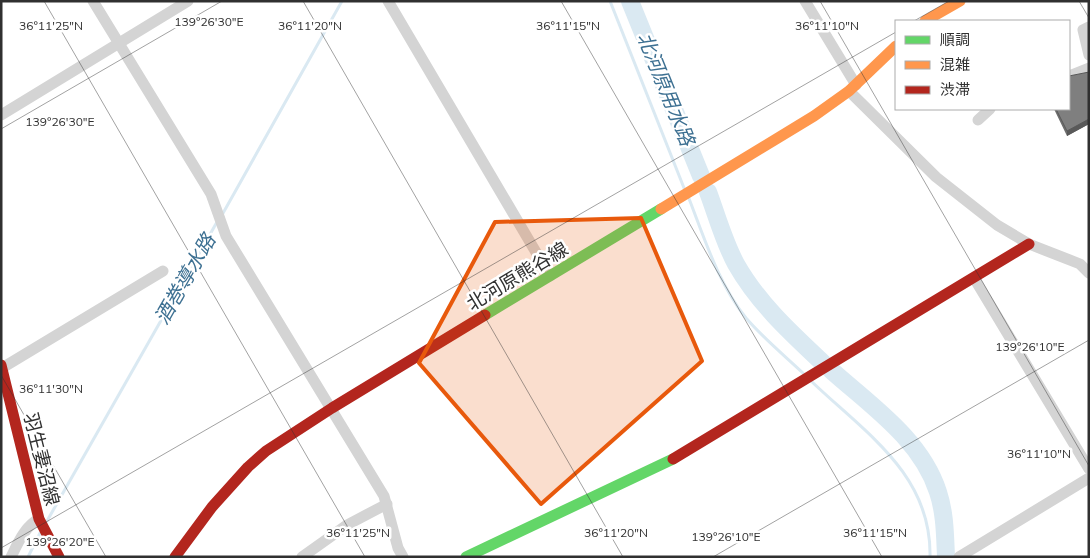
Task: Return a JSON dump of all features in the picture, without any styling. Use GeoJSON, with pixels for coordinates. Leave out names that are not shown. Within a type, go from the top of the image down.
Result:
{"type":"FeatureCollection","features":[{"type":"Feature","properties":{"kind":"main road"},"geometry":{"type":"LineString","coordinates":[[927,20],[960,1]]}},
{"type":"Feature","properties":{"kind":"main road","name":"北河原熊谷線"},"geometry":{"type":"LineString","coordinates":[[175,557],[212,506],[248,467],[266,451],[332,408],[814,116],[853,88],[895,47]]}},
{"type":"Feature","properties":{"kind":"main road"},"geometry":{"type":"LineString","coordinates":[[466,557],[666,463],[1028,244]]}},
{"type":"Feature","properties":{"kind":"main road","name":"羽生妻沼線"},"geometry":{"type":"LineString","coordinates":[[2,367],[42,525],[59,557]]}},
{"type":"Feature","properties":{"kind":"street"},"geometry":{"type":"LineString","coordinates":[[93,1],[210,194],[226,236],[332,408],[387,504],[398,548],[403,557]]}},
{"type":"Feature","properties":{"kind":"street"},"geometry":{"type":"LineString","coordinates":[[1,115],[188,1]]}},
{"type":"Feature","properties":{"kind":"street"},"geometry":{"type":"LineString","coordinates":[[388,1],[550,276]]}},
{"type":"Feature","properties":{"kind":"street"},"geometry":{"type":"LineString","coordinates":[[805,1],[853,88],[936,178],[997,225],[1028,244],[1084,261],[1089,273]]}},
{"type":"Feature","properties":{"kind":"street"},"geometry":{"type":"LineString","coordinates":[[1089,27],[1084,30],[1089,55]]}},
{"type":"Feature","properties":{"kind":"street"},"geometry":{"type":"LineString","coordinates":[[1070,76],[1089,68]]}},
{"type":"Feature","properties":{"kind":"street"},"geometry":{"type":"LineString","coordinates":[[978,120],[989,110]]}},
{"type":"Feature","properties":{"kind":"street"},"geometry":{"type":"LineString","coordinates":[[2,367],[163,271]]}},
{"type":"Feature","properties":{"kind":"street"},"geometry":{"type":"LineString","coordinates":[[974,278],[1089,470]]}},
{"type":"Feature","properties":{"kind":"street"},"geometry":{"type":"LineString","coordinates":[[959,557],[1089,478]]}},
{"type":"Feature","properties":{"kind":"street"},"geometry":{"type":"LineString","coordinates":[[302,557],[347,525],[387,504]]}},
{"type":"Feature","properties":{"kind":"street"},"geometry":{"type":"LineString","coordinates":[[10,557],[24,532],[33,522],[42,525]]}},
{"type":"Feature","properties":{"kind":"highlighted area"},"geometry":{"type":"Polygon","coordinates":[[[641,218],[702,361],[541,504],[419,363],[495,222],[641,218]]]}},
{"type":"Feature","properties":{"kind":"building"},"geometry":{"type":"Polygon","coordinates":[[[1089,72],[1089,119],[1067,131],[1056,110],[1070,110],[1070,76],[1089,72]]]}},
{"type":"Feature","properties":{"kind":"waterway","name":"酒巻導水路"},"geometry":{"type":"LineString","coordinates":[[222,215],[342,1]]}},
{"type":"Feature","properties":{"kind":"waterway"},"geometry":{"type":"LineString","coordinates":[[610,1],[684,188]]}},
{"type":"Feature","properties":{"kind":"waterway","name":"北河原用水路"},"geometry":{"type":"LineString","coordinates":[[630,1],[701,176]]}},
{"type":"Feature","properties":{"kind":"waterway","name":"北河原用水路"},"geometry":{"type":"LineString","coordinates":[[708,192],[728,247],[736,264],[754,292],[776,317],[823,363]]}},
{"type":"Feature","properties":{"kind":"waterway"},"geometry":{"type":"LineString","coordinates":[[688,196],[712,259],[736,304],[760,333],[804,374]]}},
{"type":"Feature","properties":{"kind":"waterway","name":"酒巻導水路"},"geometry":{"type":"LineString","coordinates":[[47,521],[217,222]]}},
{"type":"Feature","properties":{"kind":"waterway","name":"北河原用水路"},"geometry":{"type":"LineString","coordinates":[[831,370],[893,424],[920,456],[938,492],[944,524],[946,557]]}},
{"type":"Feature","properties":{"kind":"waterway"},"geometry":{"type":"LineString","coordinates":[[810,380],[872,437],[907,478],[920,502],[928,528],[930,557]]}},
{"type":"Feature","properties":{"kind":"waterway","name":"酒巻導水路"},"geometry":{"type":"LineString","coordinates":[[28,557],[40,533]]}},
{"type":"Feature","properties":{"kind":"traffic: fast"},"geometry":{"type":"LineString","coordinates":[[485,315],[661,209]]}},
{"type":"Feature","properties":{"kind":"traffic: fast"},"geometry":{"type":"LineString","coordinates":[[466,557],[673,459]]}},
{"type":"Feature","properties":{"kind":"traffic: slow"},"geometry":{"type":"LineString","coordinates":[[927,20],[960,1]]}},
{"type":"Feature","properties":{"kind":"traffic: slow"},"geometry":{"type":"LineString","coordinates":[[661,209],[814,116],[849,91],[895,47]]}},
{"type":"Feature","properties":{"kind":"traffic: jam"},"geometry":{"type":"LineString","coordinates":[[673,459],[1029,244]]}},
{"type":"Feature","properties":{"kind":"traffic: jam"},"geometry":{"type":"LineString","coordinates":[[175,557],[212,507],[248,467],[266,451],[332,408],[485,315]]}},
{"type":"Feature","properties":{"kind":"traffic: jam"},"geometry":{"type":"LineString","coordinates":[[1,365],[39,519],[59,557]]}}]}
